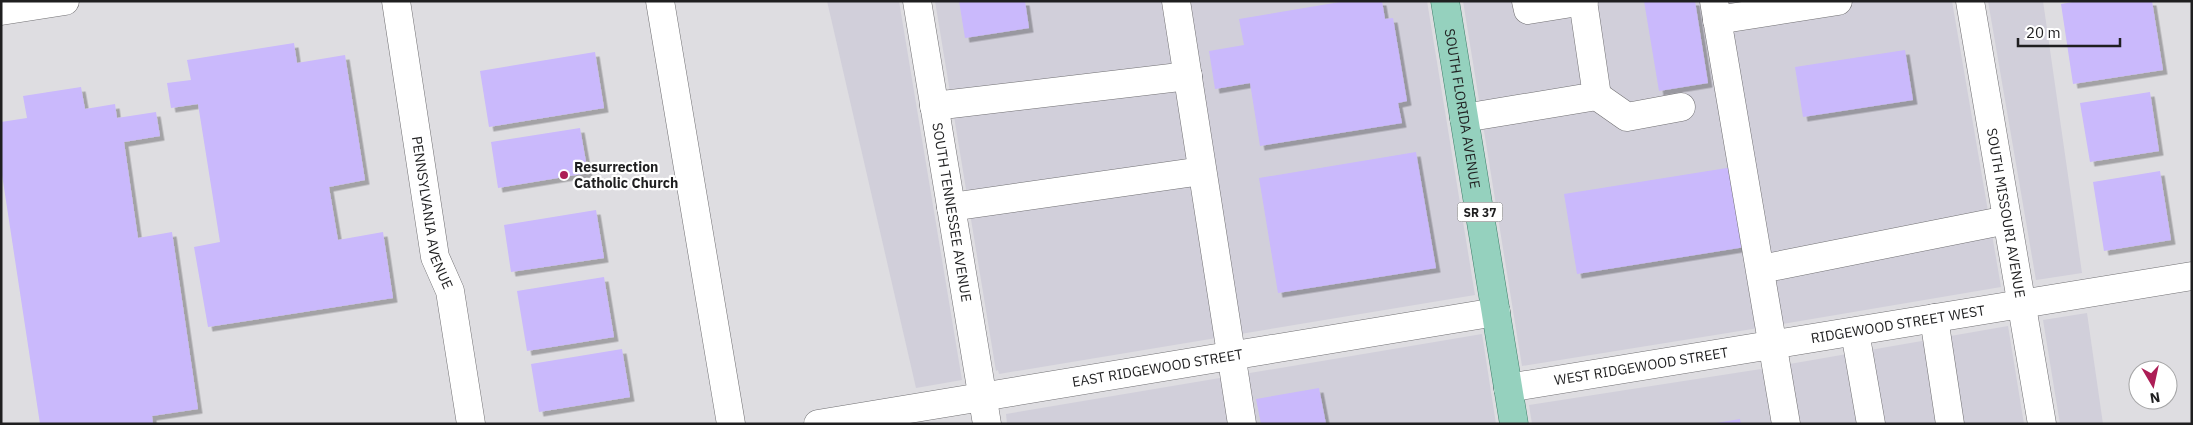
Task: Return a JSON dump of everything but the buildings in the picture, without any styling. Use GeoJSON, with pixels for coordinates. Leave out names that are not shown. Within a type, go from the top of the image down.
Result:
{"type":"FeatureCollection","features":[{"type":"Feature","properties":{"kind":"main road","name":"SOUTH FLORIDA AVENUE"},"geometry":{"type":"LineString","coordinates":[[1445,1],[1514,424]]}},
{"type":"Feature","properties":{"kind":"street"},"geometry":{"type":"LineString","coordinates":[[1,12],[65,1]]}},
{"type":"Feature","properties":{"kind":"street","name":"PENNSYLVANIA AVENUE"},"geometry":{"type":"LineString","coordinates":[[396,1],[435,257],[450,291],[470,424]]}},
{"type":"Feature","properties":{"kind":"street"},"geometry":{"type":"LineString","coordinates":[[660,1],[731,424]]}},
{"type":"Feature","properties":{"kind":"street","name":"SOUTH TENNESSEE AVENUE"},"geometry":{"type":"LineString","coordinates":[[917,1],[987,424]]}},
{"type":"Feature","properties":{"kind":"street"},"geometry":{"type":"LineString","coordinates":[[1176,1],[1242,424]]}},
{"type":"Feature","properties":{"kind":"street"},"geometry":{"type":"LineString","coordinates":[[1526,1],[1528,10],[1583,1],[1597,96]]}},
{"type":"Feature","properties":{"kind":"street"},"geometry":{"type":"LineString","coordinates":[[1786,424],[1716,11],[1838,1]]}},
{"type":"Feature","properties":{"kind":"street","name":"SOUTH MISSOURI AVENUE"},"geometry":{"type":"LineString","coordinates":[[1970,1],[2042,424]]}},
{"type":"Feature","properties":{"kind":"street"},"geometry":{"type":"LineString","coordinates":[[934,106],[1188,76]]}},
{"type":"Feature","properties":{"kind":"street"},"geometry":{"type":"LineString","coordinates":[[1464,118],[1597,96],[1627,116],[1681,107]]}},
{"type":"Feature","properties":{"kind":"street"},"geometry":{"type":"LineString","coordinates":[[951,207],[1202,171]]}},
{"type":"Feature","properties":{"kind":"street"},"geometry":{"type":"LineString","coordinates":[[1761,269],[2007,220]]}},
{"type":"Feature","properties":{"kind":"street"},"geometry":{"type":"LineString","coordinates":[[2022,304],[2192,276]]}},
{"type":"Feature","properties":{"kind":"street","name":"RIDGEWOOD STREET WEST"},"geometry":{"type":"LineString","coordinates":[[1774,346],[2022,304]]}},
{"type":"Feature","properties":{"kind":"street","name":"EAST RIDGEWOOD STREET"},"geometry":{"type":"LineString","coordinates":[[818,424],[1496,312]]}},
{"type":"Feature","properties":{"kind":"street"},"geometry":{"type":"LineString","coordinates":[[1934,318],[1950,424]]}},
{"type":"Feature","properties":{"kind":"street"},"geometry":{"type":"LineString","coordinates":[[1855,332],[1871,424]]}},
{"type":"Feature","properties":{"kind":"street","name":"WEST RIDGEWOOD STREET"},"geometry":{"type":"LineString","coordinates":[[1508,388],[1774,346]]}},
{"type":"Feature","properties":{"kind":"shaded area"},"geometry":{"type":"Polygon","coordinates":[[[827,1],[899,1],[962,380],[916,388],[827,1]]]}},
{"type":"Feature","properties":{"kind":"shaded area"},"geometry":{"type":"Polygon","coordinates":[[[935,1],[1427,1],[1475,295],[999,374],[998,370],[996,371],[935,1]]]}},
{"type":"Feature","properties":{"kind":"shaded area"},"geometry":{"type":"Polygon","coordinates":[[[1463,1],[1952,1],[2001,287],[1522,366],[1463,1]]]}},
{"type":"Feature","properties":{"kind":"shaded area"},"geometry":{"type":"Polygon","coordinates":[[[1988,1],[2043,1],[2082,273],[2036,280],[1988,1]]]}},
{"type":"Feature","properties":{"kind":"shaded area"},"geometry":{"type":"Polygon","coordinates":[[[2087,313],[2103,424],[2060,424],[2043,320],[2087,313]]]}},
{"type":"Feature","properties":{"kind":"shaded area"},"geometry":{"type":"Polygon","coordinates":[[[2008,326],[2024,424],[1532,424],[1529,405],[1761,369],[2008,326]]]}},
{"type":"Feature","properties":{"kind":"shaded area"},"geometry":{"type":"Polygon","coordinates":[[[1482,334],[1496,424],[1007,424],[1006,414],[1482,334]]]}},
{"type":"Feature","properties":{"kind":"place","name":"Resurrection Catholic Church"},"geometry":{"type":"Point","coordinates":[564,175]}}]}
